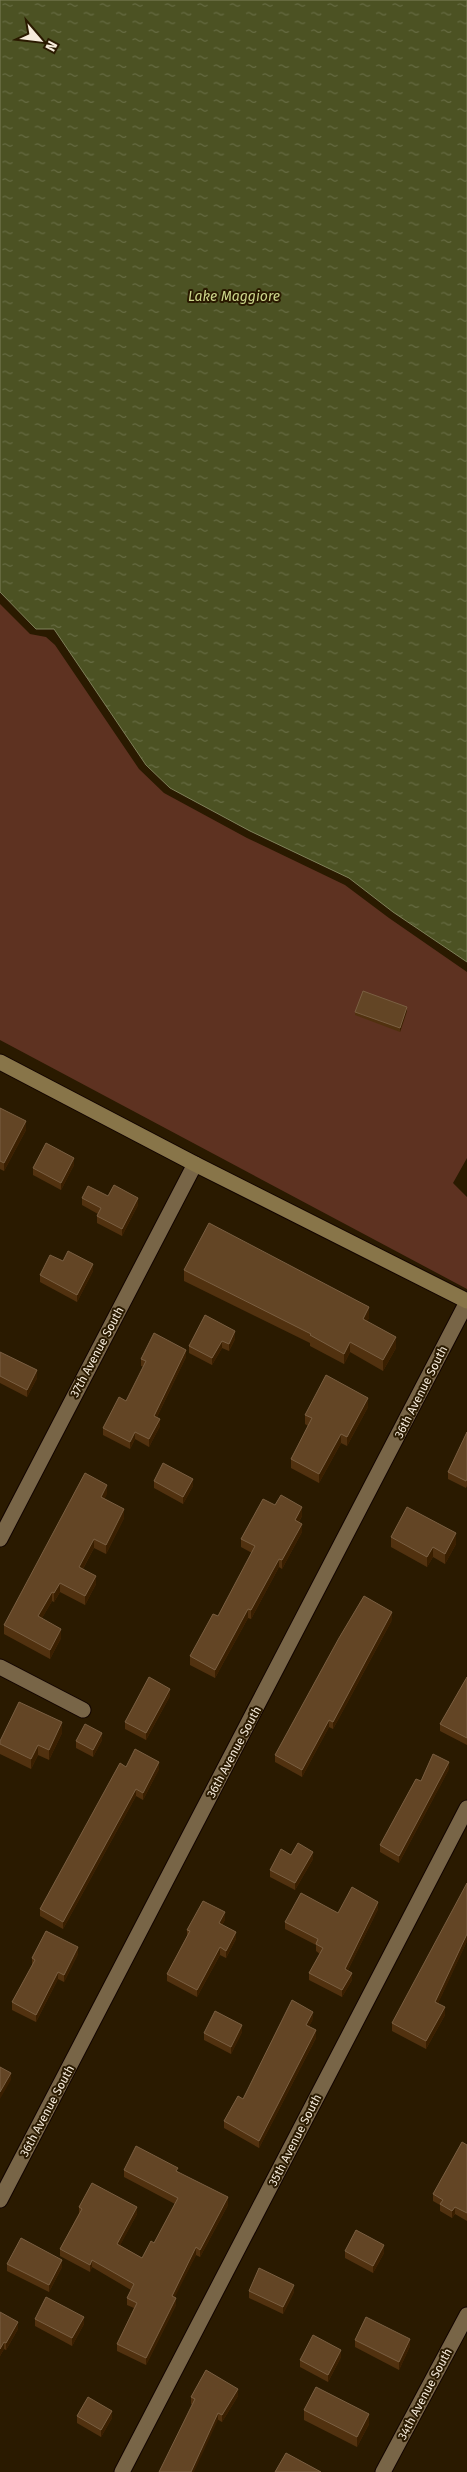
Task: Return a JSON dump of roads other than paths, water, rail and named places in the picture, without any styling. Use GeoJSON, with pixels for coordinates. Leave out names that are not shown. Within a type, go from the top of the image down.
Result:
{"type":"FeatureCollection","features":[{"type":"Feature","properties":{"kind":"main road"},"geometry":{"type":"LineString","coordinates":[[0,1062],[195,1164],[467,1302]]}},
{"type":"Feature","properties":{"kind":"street","name":"37th Avenue South"},"geometry":{"type":"LineString","coordinates":[[0,1539],[195,1164]]}},
{"type":"Feature","properties":{"kind":"street","name":"36th Avenue South"},"geometry":{"type":"LineString","coordinates":[[0,2200],[467,1302]]}},
{"type":"Feature","properties":{"kind":"street"},"geometry":{"type":"LineString","coordinates":[[0,1667],[83,1710]]}},
{"type":"Feature","properties":{"kind":"street","name":"35th Avenue South"},"geometry":{"type":"LineString","coordinates":[[122,2472],[467,1808]]}},
{"type":"Feature","properties":{"kind":"street","name":"34th Avenue South"},"geometry":{"type":"LineString","coordinates":[[383,2472],[467,2315]]}},
{"type":"Feature","properties":{"kind":"water","name":"Lake Maggiore"},"geometry":{"type":"Polygon","coordinates":[[[0,0],[467,0],[467,962],[393,912],[349,878],[250,831],[170,788],[146,765],[54,629],[36,629],[0,592],[0,0]]]}}]}
